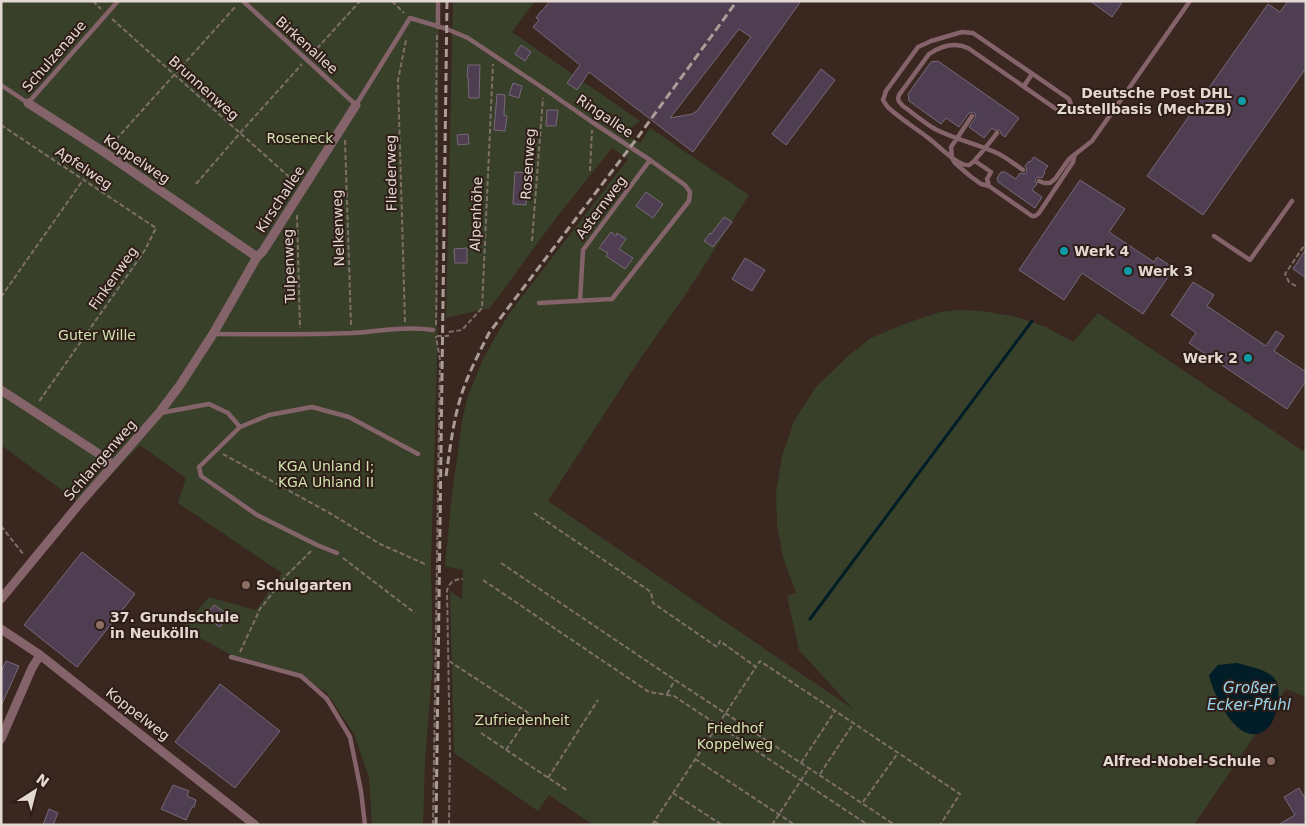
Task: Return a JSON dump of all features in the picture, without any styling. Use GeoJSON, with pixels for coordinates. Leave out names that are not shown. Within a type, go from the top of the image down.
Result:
{"type":"FeatureCollection","features":[{"type":"Feature","properties":{"kind":"street","name":"Koppelweg"},"geometry":{"type":"LineString","coordinates":[[28,103],[104,152],[257,257]]}},
{"type":"Feature","properties":{"kind":"street","name":"Kirschallee"},"geometry":{"type":"LineString","coordinates":[[257,257],[263,251],[356,105]]}},
{"type":"Feature","properties":{"kind":"street","name":"Schlangenweg"},"geometry":{"type":"LineString","coordinates":[[1,599],[180,385],[213,334],[257,257]]}},
{"type":"Feature","properties":{"kind":"street"},"geometry":{"type":"LineString","coordinates":[[1,390],[113,465]]}},
{"type":"Feature","properties":{"kind":"street","name":"Koppelweg"},"geometry":{"type":"LineString","coordinates":[[1,629],[40,655],[255,825]]}},
{"type":"Feature","properties":{"kind":"street"},"geometry":{"type":"LineString","coordinates":[[1,739],[32,668],[40,655]]}},
{"type":"Feature","properties":{"kind":"lane","name":"Schulzenaue"},"geometry":{"type":"LineString","coordinates":[[28,103],[118,1]]}},
{"type":"Feature","properties":{"kind":"lane","name":"Birkenallee"},"geometry":{"type":"LineString","coordinates":[[242,1],[356,105]]}},
{"type":"Feature","properties":{"kind":"lane"},"geometry":{"type":"LineString","coordinates":[[438,1],[438,27]]}},
{"type":"Feature","properties":{"kind":"lane"},"geometry":{"type":"LineString","coordinates":[[1039,181],[1050,183],[1069,159],[1092,141],[1190,1]]}},
{"type":"Feature","properties":{"kind":"lane","name":"Ringallee"},"geometry":{"type":"LineString","coordinates":[[410,18],[447,29],[468,38],[650,160],[685,185],[690,192],[689,201],[612,299],[539,304]]}},
{"type":"Feature","properties":{"kind":"lane"},"geometry":{"type":"LineString","coordinates":[[356,105],[410,18]]}},
{"type":"Feature","properties":{"kind":"lane"},"geometry":{"type":"LineString","coordinates":[[997,133],[985,148],[974,161],[969,165],[965,165],[952,158],[888,108],[883,100],[886,92],[918,47],[954,34],[969,32],[1069,99],[1070,109],[1067,112],[1059,111],[962,45],[956,44],[935,50],[930,54],[899,95],[899,102],[935,129],[985,148],[998,154],[1023,170]]}},
{"type":"Feature","properties":{"kind":"lane"},"geometry":{"type":"LineString","coordinates":[[1024,86],[1032,74]]}},
{"type":"Feature","properties":{"kind":"lane","name":"Koppelweg"},"geometry":{"type":"LineString","coordinates":[[1,85],[28,103]]}},
{"type":"Feature","properties":{"kind":"lane"},"geometry":{"type":"LineString","coordinates":[[972,116],[951,148],[952,158],[955,163],[981,184],[989,186],[1032,216],[1038,213],[1073,162],[1075,154]]}},
{"type":"Feature","properties":{"kind":"lane","name":"Asternweg"},"geometry":{"type":"LineString","coordinates":[[580,301],[583,250],[650,160]]}},
{"type":"Feature","properties":{"kind":"lane"},"geometry":{"type":"LineString","coordinates":[[974,161],[991,172],[987,180],[989,186]]}},
{"type":"Feature","properties":{"kind":"lane"},"geometry":{"type":"LineString","coordinates":[[1214,236],[1250,260],[1292,201]]}},
{"type":"Feature","properties":{"kind":"lane"},"geometry":{"type":"LineString","coordinates":[[213,334],[301,335],[420,328],[435,333]]}},
{"type":"Feature","properties":{"kind":"lane"},"geometry":{"type":"LineString","coordinates":[[158,413],[209,404],[228,413],[240,427]]}},
{"type":"Feature","properties":{"kind":"lane"},"geometry":{"type":"LineString","coordinates":[[337,553],[257,515],[201,476],[199,466],[240,427],[269,415],[312,407],[349,417],[418,454]]}},
{"type":"Feature","properties":{"kind":"lane"},"geometry":{"type":"LineString","coordinates":[[230,657],[300,676],[328,699],[350,736],[361,791],[365,825]]}},
{"type":"Feature","properties":{"kind":"path","name":"Brunnenweg"},"geometry":{"type":"LineString","coordinates":[[93,1],[302,189]]}},
{"type":"Feature","properties":{"kind":"path"},"geometry":{"type":"LineString","coordinates":[[104,152],[242,1]]}},
{"type":"Feature","properties":{"kind":"path"},"geometry":{"type":"LineString","coordinates":[[196,184],[306,59],[360,1]]}},
{"type":"Feature","properties":{"kind":"path"},"geometry":{"type":"LineString","coordinates":[[392,1],[410,18]]}},
{"type":"Feature","properties":{"kind":"path"},"geometry":{"type":"LineString","coordinates":[[433,825],[440,360],[435,333],[438,245],[436,196],[438,27]]}},
{"type":"Feature","properties":{"kind":"path","name":"Fliederweg"},"geometry":{"type":"LineString","coordinates":[[405,329],[398,80],[407,36]]}},
{"type":"Feature","properties":{"kind":"path","name":"Alpenhöhe"},"geometry":{"type":"LineString","coordinates":[[435,333],[448,336],[449,332],[462,330],[482,308],[493,54]]}},
{"type":"Feature","properties":{"kind":"path","name":"Rosenweg"},"geometry":{"type":"LineString","coordinates":[[532,241],[543,88]]}},
{"type":"Feature","properties":{"kind":"path"},"geometry":{"type":"LineString","coordinates":[[590,171],[592,122]]}},
{"type":"Feature","properties":{"kind":"path","name":"Nelkenweg"},"geometry":{"type":"LineString","coordinates":[[344,123],[352,333]]}},
{"type":"Feature","properties":{"kind":"path"},"geometry":{"type":"LineString","coordinates":[[1,130],[2,126]]}},
{"type":"Feature","properties":{"kind":"path","name":"Apfelweg"},"geometry":{"type":"LineString","coordinates":[[2,126],[156,228]]}},
{"type":"Feature","properties":{"kind":"path"},"geometry":{"type":"LineString","coordinates":[[1,297],[83,179]]}},
{"type":"Feature","properties":{"kind":"path","name":"Tulpenweg"},"geometry":{"type":"LineString","coordinates":[[297,198],[301,335]]}},
{"type":"Feature","properties":{"kind":"path","name":"Finkenweg"},"geometry":{"type":"LineString","coordinates":[[32,411],[145,250],[156,228]]}},
{"type":"Feature","properties":{"kind":"path"},"geometry":{"type":"LineString","coordinates":[[1296,286],[1289,282],[1285,274],[1306,243]]}},
{"type":"Feature","properties":{"kind":"path"},"geometry":{"type":"LineString","coordinates":[[216,450],[333,515],[380,544],[427,565]]}},
{"type":"Feature","properties":{"kind":"path"},"geometry":{"type":"LineString","coordinates":[[534,513],[651,592],[653,603],[661,609],[717,647],[720,641],[756,667]]}},
{"type":"Feature","properties":{"kind":"path"},"geometry":{"type":"LineString","coordinates":[[1,526],[28,561]]}},
{"type":"Feature","properties":{"kind":"path"},"geometry":{"type":"LineString","coordinates":[[236,658],[260,610],[286,576],[317,545]]}},
{"type":"Feature","properties":{"kind":"path"},"geometry":{"type":"LineString","coordinates":[[337,553],[415,613]]}},
{"type":"Feature","properties":{"kind":"path"},"geometry":{"type":"LineString","coordinates":[[501,563],[895,825]]}},
{"type":"Feature","properties":{"kind":"path"},"geometry":{"type":"LineString","coordinates":[[449,825],[450,755],[447,590],[452,581],[463,579]]}},
{"type":"Feature","properties":{"kind":"path"},"geometry":{"type":"LineString","coordinates":[[483,580],[649,692],[674,696],[868,825]]}},
{"type":"Feature","properties":{"kind":"path"},"geometry":{"type":"LineString","coordinates":[[448,661],[530,714],[506,750]]}},
{"type":"Feature","properties":{"kind":"path"},"geometry":{"type":"LineString","coordinates":[[652,825],[760,661],[960,794],[940,825]]}},
{"type":"Feature","properties":{"kind":"path"},"geometry":{"type":"LineString","coordinates":[[667,694],[675,680]]}},
{"type":"Feature","properties":{"kind":"path"},"geometry":{"type":"LineString","coordinates":[[548,778],[598,700]]}},
{"type":"Feature","properties":{"kind":"path"},"geometry":{"type":"LineString","coordinates":[[801,763],[834,711]]}},
{"type":"Feature","properties":{"kind":"path"},"geometry":{"type":"LineString","coordinates":[[820,775],[854,724]]}},
{"type":"Feature","properties":{"kind":"path"},"geometry":{"type":"LineString","coordinates":[[481,733],[568,791]]}},
{"type":"Feature","properties":{"kind":"path"},"geometry":{"type":"LineString","coordinates":[[863,803],[898,753]]}},
{"type":"Feature","properties":{"kind":"path"},"geometry":{"type":"LineString","coordinates":[[695,759],[795,825]]}},
{"type":"Feature","properties":{"kind":"path"},"geometry":{"type":"LineString","coordinates":[[772,825],[809,768]]}},
{"type":"Feature","properties":{"kind":"path"},"geometry":{"type":"LineString","coordinates":[[673,793],[722,825]]}},
{"type":"Feature","properties":{"kind":"path"},"geometry":{"type":"LineString","coordinates":[[654,821],[660,825]]}},
{"type":"Feature","properties":{"kind":"path"},"geometry":{"type":"LineString","coordinates":[[861,825],[864,822]]}},
{"type":"Feature","properties":{"kind":"green space"},"geometry":{"type":"Polygon","coordinates":[[[1,1],[439,1],[437,361],[431,563],[433,663],[425,760],[423,825],[372,825],[369,777],[354,734],[327,693],[295,674],[235,657],[182,628],[209,597],[256,610],[282,573],[178,503],[186,478],[140,445],[82,505],[1,445],[1,1]]]}},
{"type":"Feature","properties":{"kind":"green space"},"geometry":{"type":"Polygon","coordinates":[[[453,1],[535,1],[512,32],[640,121],[625,133],[640,143],[650,128],[749,195],[686,294],[636,365],[548,501],[853,709],[799,650],[787,596],[796,593],[783,557],[777,525],[776,493],[782,456],[794,421],[816,387],[848,356],[871,338],[940,312],[960,310],[982,311],[1017,317],[1046,327],[1073,342],[1098,313],[1306,453],[1306,697],[1286,689],[1194,825],[593,825],[549,795],[538,811],[454,753],[450,591],[462,599],[463,570],[445,566],[462,420],[468,396],[483,359],[508,315],[628,159],[612,148],[556,218],[490,308],[446,318],[453,1]]]}},
{"type":"Feature","properties":{"kind":"water","name":"Großer Ecker-Pfuhl"},"geometry":{"type":"Polygon","coordinates":[[[1236,663],[1264,671],[1275,679],[1278,685],[1278,701],[1272,722],[1267,729],[1257,734],[1248,733],[1232,722],[1220,703],[1211,683],[1209,675],[1218,665],[1236,663]]]}},
{"type":"Feature","properties":{"kind":"building"},"geometry":{"type":"Polygon","coordinates":[[[550,1],[801,1],[693,152],[589,72],[577,90],[567,83],[580,65],[533,27],[539,20],[536,18],[550,1]],[[739,29],[670,118],[692,114],[697,111],[751,37],[739,29]]]}},
{"type":"Feature","properties":{"kind":"building"},"geometry":{"type":"Polygon","coordinates":[[[1090,1],[1123,1],[1112,17],[1090,1]]]}},
{"type":"Feature","properties":{"kind":"building","name":"Deutsche Post DHL Zustellbasis (MechZB)"},"geometry":{"type":"Polygon","coordinates":[[[1288,1],[1306,1],[1306,68],[1203,215],[1147,176],[1268,4],[1280,12],[1288,1]]]}},
{"type":"Feature","properties":{"kind":"building"},"geometry":{"type":"Polygon","coordinates":[[[521,45],[531,52],[525,61],[515,54],[521,45]]]}},
{"type":"Feature","properties":{"kind":"building"},"geometry":{"type":"Polygon","coordinates":[[[938,61],[1019,118],[1005,137],[999,130],[992,128],[984,138],[969,127],[976,117],[974,112],[969,113],[959,127],[946,118],[941,124],[909,101],[908,94],[931,62],[938,61]]]}},
{"type":"Feature","properties":{"kind":"building"},"geometry":{"type":"Polygon","coordinates":[[[468,65],[480,65],[479,98],[469,98],[468,65]]]}},
{"type":"Feature","properties":{"kind":"building"},"geometry":{"type":"Polygon","coordinates":[[[821,69],[835,80],[786,145],[772,134],[821,69]]]}},
{"type":"Feature","properties":{"kind":"building"},"geometry":{"type":"Polygon","coordinates":[[[513,83],[522,86],[519,98],[509,95],[513,83]]]}},
{"type":"Feature","properties":{"kind":"building"},"geometry":{"type":"Polygon","coordinates":[[[497,94],[505,95],[504,115],[507,116],[505,131],[494,130],[497,94]]]}},
{"type":"Feature","properties":{"kind":"building"},"geometry":{"type":"Polygon","coordinates":[[[547,110],[558,110],[556,126],[546,126],[547,110]]]}},
{"type":"Feature","properties":{"kind":"building"},"geometry":{"type":"Polygon","coordinates":[[[468,134],[469,144],[458,145],[457,135],[468,134]]]}},
{"type":"Feature","properties":{"kind":"building"},"geometry":{"type":"Polygon","coordinates":[[[1034,157],[1048,166],[1042,178],[1038,177],[1035,180],[1037,184],[1032,190],[1042,197],[1035,208],[998,182],[997,178],[1001,172],[1005,172],[1016,179],[1020,173],[1026,173],[1025,166],[1034,157]]]}},
{"type":"Feature","properties":{"kind":"building"},"geometry":{"type":"Polygon","coordinates":[[[515,172],[528,173],[526,205],[513,204],[515,172]]]}},
{"type":"Feature","properties":{"kind":"building","name":"Werk 4"},"geometry":{"type":"Polygon","coordinates":[[[1080,180],[1125,209],[1109,232],[1154,262],[1157,257],[1174,268],[1143,314],[1082,273],[1064,300],[1019,270],[1080,180]]]}},
{"type":"Feature","properties":{"kind":"building"},"geometry":{"type":"Polygon","coordinates":[[[646,192],[663,204],[653,218],[636,206],[646,192]]]}},
{"type":"Feature","properties":{"kind":"building"},"geometry":{"type":"Polygon","coordinates":[[[724,217],[732,222],[713,247],[704,241],[724,217]]]}},
{"type":"Feature","properties":{"kind":"building"},"geometry":{"type":"Polygon","coordinates":[[[611,232],[616,236],[617,233],[626,239],[619,249],[633,258],[625,269],[606,256],[608,253],[599,248],[611,232]]]}},
{"type":"Feature","properties":{"kind":"building"},"geometry":{"type":"Polygon","coordinates":[[[467,248],[467,263],[455,263],[454,249],[467,248]]]}},
{"type":"Feature","properties":{"kind":"building"},"geometry":{"type":"Polygon","coordinates":[[[1306,249],[1306,278],[1293,269],[1306,249]]]}},
{"type":"Feature","properties":{"kind":"building"},"geometry":{"type":"Polygon","coordinates":[[[745,258],[765,270],[752,291],[732,279],[745,258]]]}},
{"type":"Feature","properties":{"kind":"building","name":"Werk 2"},"geometry":{"type":"Polygon","coordinates":[[[1193,282],[1214,295],[1207,306],[1266,346],[1276,331],[1284,336],[1274,351],[1306,372],[1306,381],[1287,409],[1189,343],[1196,333],[1171,315],[1193,282]]]}},
{"type":"Feature","properties":{"kind":"building"},"geometry":{"type":"Polygon","coordinates":[[[82,552],[135,594],[77,667],[24,625],[82,552]]]}},
{"type":"Feature","properties":{"kind":"building"},"geometry":{"type":"Polygon","coordinates":[[[214,605],[229,615],[220,627],[205,617],[214,605]]]}},
{"type":"Feature","properties":{"kind":"building"},"geometry":{"type":"Polygon","coordinates":[[[6,661],[19,666],[1,706],[1,672],[6,661]]]}},
{"type":"Feature","properties":{"kind":"building"},"geometry":{"type":"Polygon","coordinates":[[[220,684],[280,731],[235,788],[175,742],[220,684]]]}},
{"type":"Feature","properties":{"kind":"building"},"geometry":{"type":"Polygon","coordinates":[[[173,785],[189,791],[187,796],[196,800],[186,820],[161,809],[173,785]]]}},
{"type":"Feature","properties":{"kind":"building"},"geometry":{"type":"Polygon","coordinates":[[[1299,788],[1306,800],[1306,825],[1278,825],[1295,815],[1284,797],[1299,788]]]}},
{"type":"Feature","properties":{"kind":"building"},"geometry":{"type":"Polygon","coordinates":[[[49,809],[58,813],[53,825],[43,825],[49,809]]]}},
{"type":"Feature","properties":{"kind":"waterway"},"geometry":{"type":"LineString","coordinates":[[810,619],[1032,321]]}},
{"type":"Feature","properties":{"kind":"railway"},"geometry":{"type":"LineString","coordinates":[[436,825],[447,1]]}},
{"type":"Feature","properties":{"kind":"railway"},"geometry":{"type":"LineString","coordinates":[[446,476],[461,396],[470,372],[489,333],[635,141],[737,1]]}},
{"type":"Feature","properties":{"kind":"place","name":"Deutsche Post DHL Zustellbasis (MechZB)"},"geometry":{"type":"Point","coordinates":[1242,101]}},
{"type":"Feature","properties":{"kind":"place","name":"Werk 4"},"geometry":{"type":"Point","coordinates":[1064,251]}},
{"type":"Feature","properties":{"kind":"place","name":"Werk 3"},"geometry":{"type":"Point","coordinates":[1128,271]}},
{"type":"Feature","properties":{"kind":"place","name":"Werk 2"},"geometry":{"type":"Point","coordinates":[1248,358]}},
{"type":"Feature","properties":{"kind":"place","name":"Schulgarten"},"geometry":{"type":"Point","coordinates":[246,585]}},
{"type":"Feature","properties":{"kind":"place","name":"37. Grundschule in Neukölln"},"geometry":{"type":"Point","coordinates":[100,625]}},
{"type":"Feature","properties":{"kind":"place","name":"Alfred-Nobel-Schule"},"geometry":{"type":"Point","coordinates":[1271,761]}},
{"type":"Feature","properties":{"kind":"park label","name":"Roseneck"},"geometry":{"type":"Point","coordinates":[300,138]}},
{"type":"Feature","properties":{"kind":"park label","name":"Guter Wille"},"geometry":{"type":"Point","coordinates":[97,335]}},
{"type":"Feature","properties":{"kind":"park label","name":"KGA Unland I; KGA Uhland II"},"geometry":{"type":"Point","coordinates":[326,474]}},
{"type":"Feature","properties":{"kind":"park label","name":"Zufriedenheit"},"geometry":{"type":"Point","coordinates":[522,720]}},
{"type":"Feature","properties":{"kind":"park label","name":"Friedhof Koppelweg"},"geometry":{"type":"Point","coordinates":[735,736]}}]}
